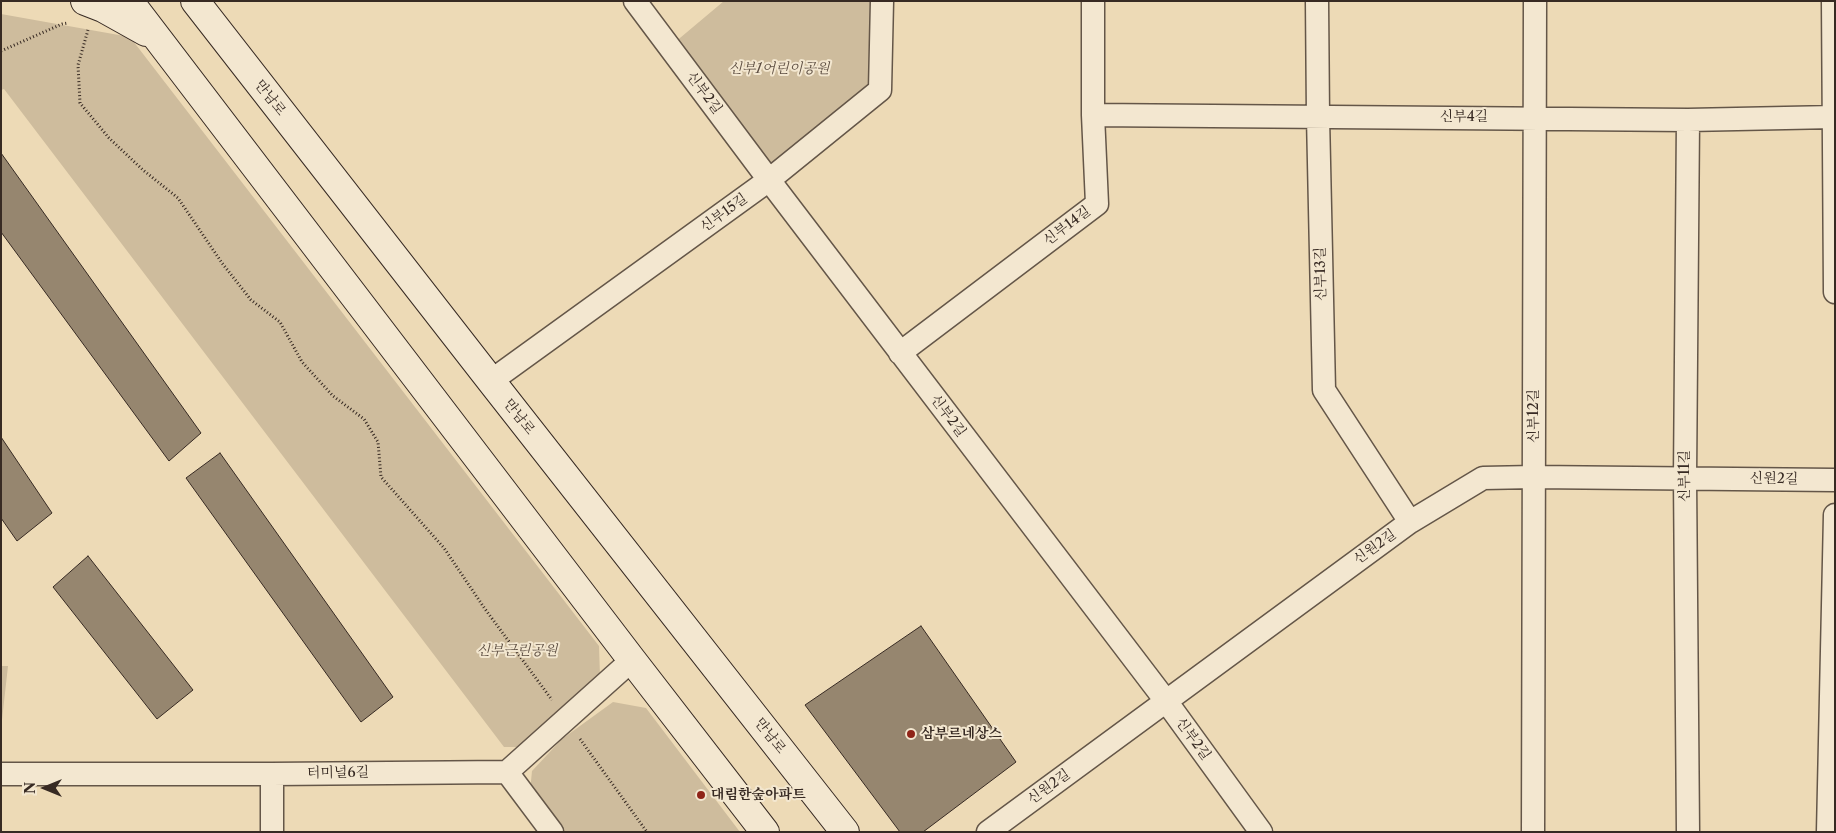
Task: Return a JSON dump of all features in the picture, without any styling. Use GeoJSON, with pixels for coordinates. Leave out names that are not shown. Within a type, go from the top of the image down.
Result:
{"type":"FeatureCollection","features":[{"type":"Feature","properties":{"kind":"main road"},"geometry":{"type":"LineString","coordinates":[[129,1],[765,832]]}},
{"type":"Feature","properties":{"kind":"main road","name":"만남로"},"geometry":{"type":"LineString","coordinates":[[200,6],[845,832]]}},
{"type":"Feature","properties":{"kind":"main road"},"geometry":{"type":"LineString","coordinates":[[82,15],[117,15],[158,39]]}},
{"type":"Feature","properties":{"kind":"street","name":"신부2길"},"geometry":{"type":"LineString","coordinates":[[635,1],[900,353],[1166,701],[1261,832]]}},
{"type":"Feature","properties":{"kind":"street","name":"신부15길"},"geometry":{"type":"LineString","coordinates":[[491,381],[769,180],[880,90],[882,1]]}},
{"type":"Feature","properties":{"kind":"street","name":"신부14길"},"geometry":{"type":"LineString","coordinates":[[900,353],[1097,204],[1093,115],[1093,1]]}},
{"type":"Feature","properties":{"kind":"street","name":"신부13길"},"geometry":{"type":"LineString","coordinates":[[1317,1],[1324,390],[1410,522]]}},
{"type":"Feature","properties":{"kind":"street","name":"신부12길"},"geometry":{"type":"LineString","coordinates":[[1533,832],[1535,1]]}},
{"type":"Feature","properties":{"kind":"street"},"geometry":{"type":"LineString","coordinates":[[1833,1],[1835,292]]}},
{"type":"Feature","properties":{"kind":"street","name":"신부4길"},"geometry":{"type":"LineString","coordinates":[[1093,115],[1534,117],[1688,120],[1834,117]]}},
{"type":"Feature","properties":{"kind":"street","name":"신부11길"},"geometry":{"type":"LineString","coordinates":[[1688,120],[1685,478],[1688,832]]}},
{"type":"Feature","properties":{"kind":"street","name":"신원2길"},"geometry":{"type":"LineString","coordinates":[[988,832],[1410,522],[1483,478],[1835,480]]}},
{"type":"Feature","properties":{"kind":"street"},"geometry":{"type":"LineString","coordinates":[[1828,832],[1835,515]]}},
{"type":"Feature","properties":{"kind":"street"},"geometry":{"type":"LineString","coordinates":[[552,832],[507,772],[632,660]]}},
{"type":"Feature","properties":{"kind":"street","name":"터미널6길"},"geometry":{"type":"LineString","coordinates":[[1,774],[507,772]]}},
{"type":"Feature","properties":{"kind":"street"},"geometry":{"type":"LineString","coordinates":[[272,774],[272,832]]}},
{"type":"Feature","properties":{"kind":"path"},"geometry":{"type":"LineString","coordinates":[[1,50],[82,15],[78,65],[80,103],[109,138],[143,170],[178,198],[222,264],[251,300],[280,322],[302,362],[333,396],[364,419],[378,442],[381,477],[444,548],[485,609],[647,832]]}},
{"type":"Feature","properties":{"kind":"green space","name":"신부1어린이공원"},"geometry":{"type":"Polygon","coordinates":[[[724,1],[871,1],[870,83],[776,162],[765,164],[674,43],[724,1]]]}},
{"type":"Feature","properties":{"kind":"green space","name":"신부근린공원"},"geometry":{"type":"Polygon","coordinates":[[[1,14],[130,37],[599,646],[600,676],[520,747],[504,747],[4,89],[1,90],[1,14]]]}},
{"type":"Feature","properties":{"kind":"green space"},"geometry":{"type":"Polygon","coordinates":[[[1,666],[8,666],[1,729],[1,666]]]}},
{"type":"Feature","properties":{"kind":"green space"},"geometry":{"type":"Polygon","coordinates":[[[613,702],[646,708],[740,832],[561,832],[530,791],[532,771],[562,739],[613,702]]]}},
{"type":"Feature","properties":{"kind":"building"},"geometry":{"type":"Polygon","coordinates":[[[1,153],[201,433],[169,461],[1,232],[1,153]]]}},
{"type":"Feature","properties":{"kind":"building"},"geometry":{"type":"Polygon","coordinates":[[[1,437],[52,513],[17,541],[1,518],[1,437]]]}},
{"type":"Feature","properties":{"kind":"building"},"geometry":{"type":"Polygon","coordinates":[[[220,453],[393,697],[361,722],[186,478],[220,453]]]}},
{"type":"Feature","properties":{"kind":"building"},"geometry":{"type":"Polygon","coordinates":[[[88,556],[193,690],[157,719],[53,587],[88,556]]]}},
{"type":"Feature","properties":{"kind":"building","name":"삼부르네상스"},"geometry":{"type":"Polygon","coordinates":[[[921,626],[1016,762],[923,832],[900,832],[805,705],[921,626]]]}},
{"type":"Feature","properties":{"kind":"place","name":"삼부르네상스"},"geometry":{"type":"Point","coordinates":[911,734]}},
{"type":"Feature","properties":{"kind":"place","name":"대림한숲아파트"},"geometry":{"type":"Point","coordinates":[701,795]}}]}
